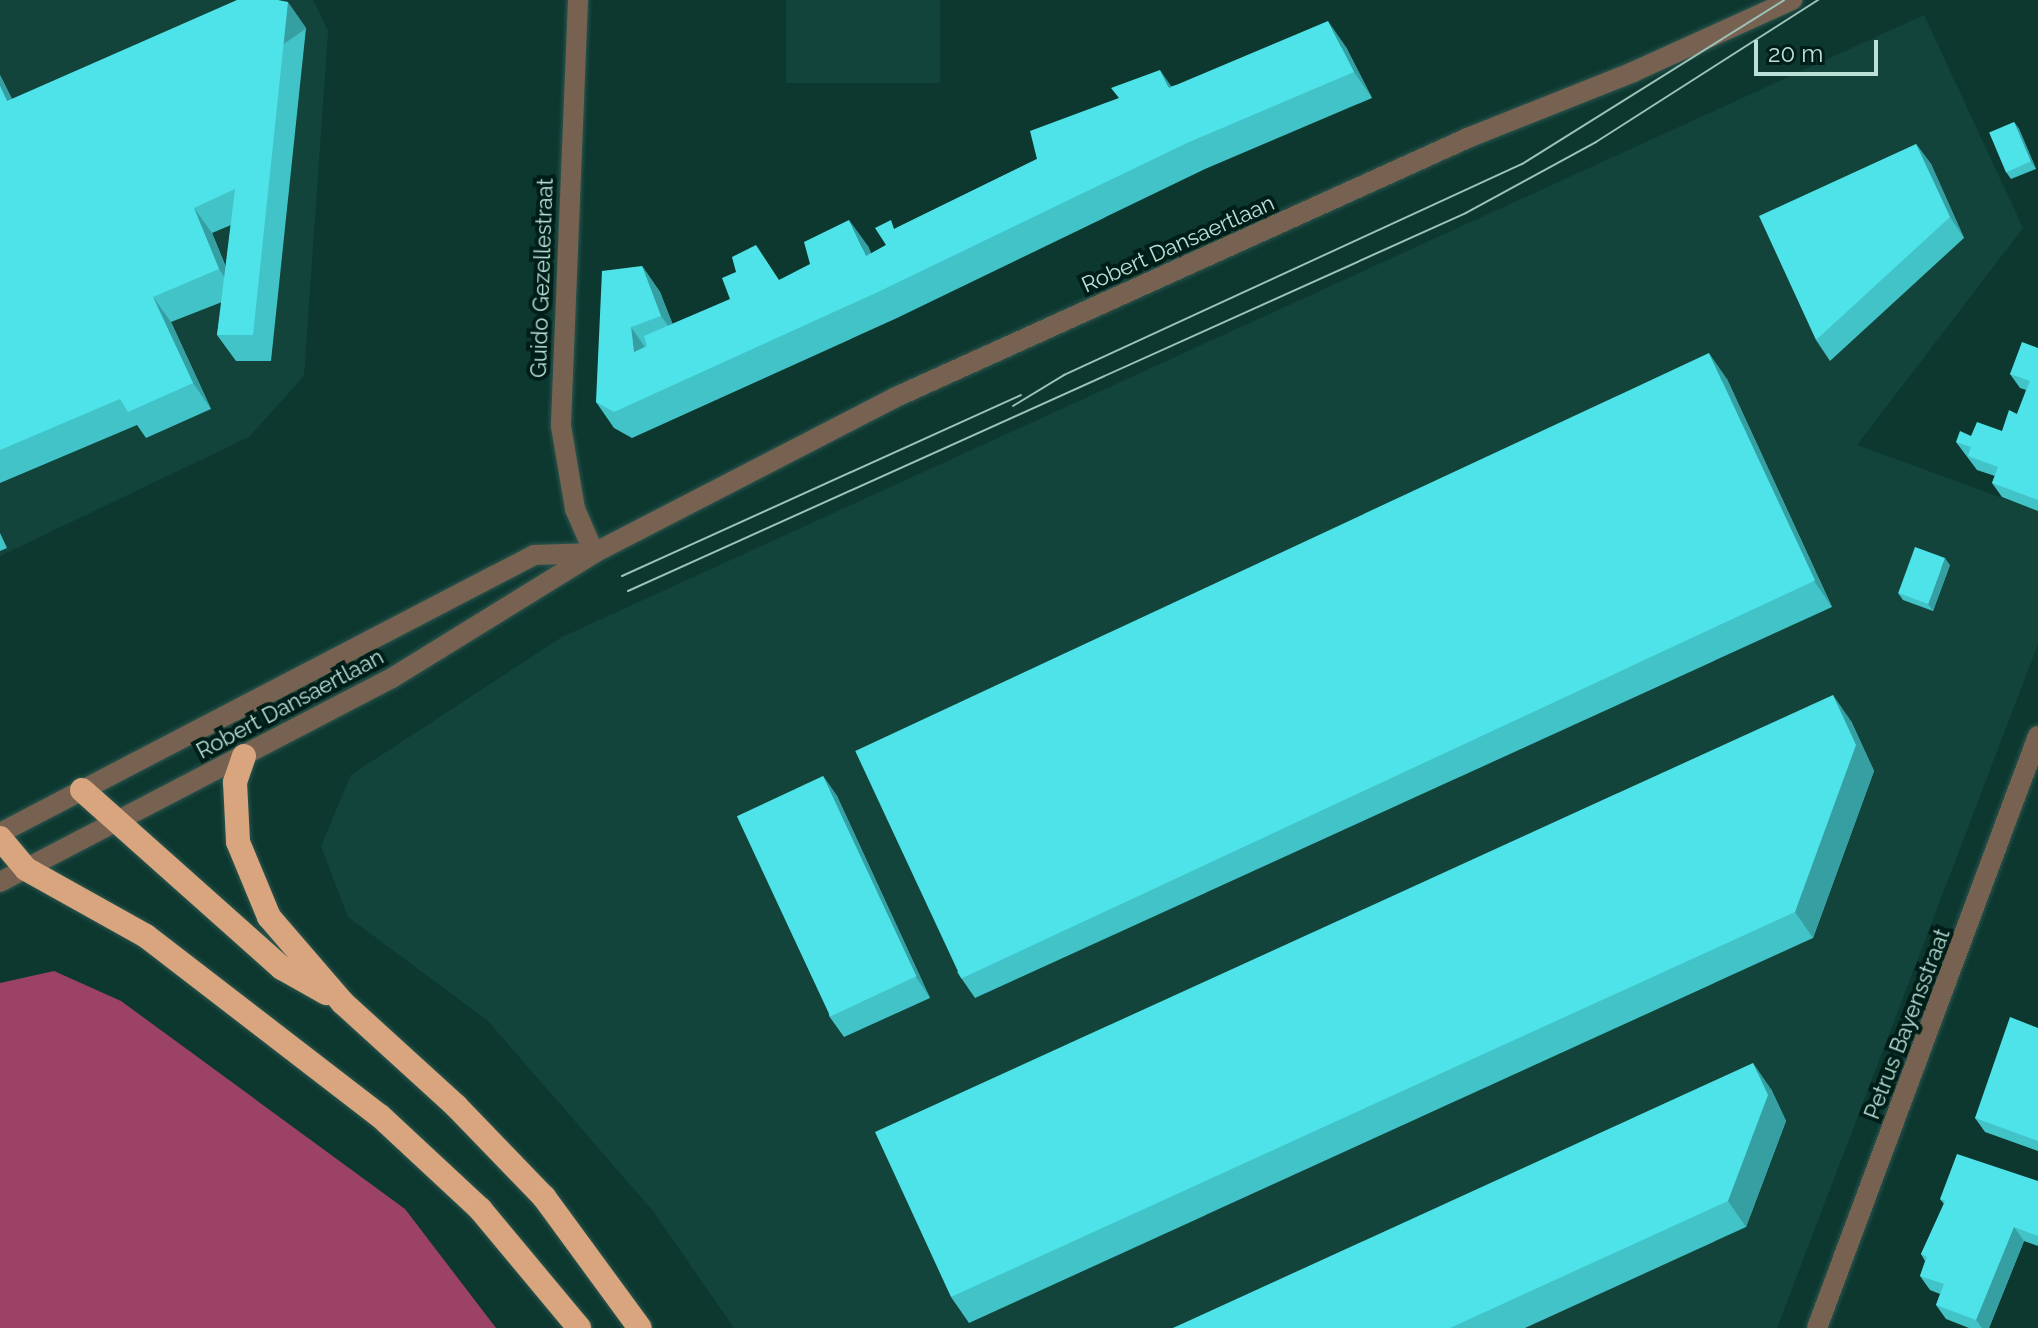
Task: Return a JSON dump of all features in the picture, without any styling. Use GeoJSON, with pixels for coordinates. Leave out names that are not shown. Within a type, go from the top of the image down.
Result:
{"type":"FeatureCollection","features":[{"type":"Feature","properties":{"kind":"highway"},"geometry":{"type":"LineString","coordinates":[[244,756],[235,782],[243,854],[269,917],[343,1003],[456,1106],[544,1197],[640,1328]]}},
{"type":"Feature","properties":{"kind":"highway"},"geometry":{"type":"LineString","coordinates":[[82,790],[282,968],[343,1003]]}},
{"type":"Feature","properties":{"kind":"highway"},"geometry":{"type":"LineString","coordinates":[[0,835],[26,869],[146,936],[380,1116],[480,1209],[579,1328]]}},
{"type":"Feature","properties":{"kind":"street","name":"Guido Gezellestraat"},"geometry":{"type":"LineString","coordinates":[[578,0],[561,426],[575,509],[594,553]]}},
{"type":"Feature","properties":{"kind":"street","name":"Robert Dansaertlaan"},"geometry":{"type":"LineString","coordinates":[[0,882],[392,678],[594,553],[896,397],[1470,137],[1633,72],[1792,0]]}},
{"type":"Feature","properties":{"kind":"street","name":"Robert Dansaertlaan"},"geometry":{"type":"LineString","coordinates":[[0,835],[534,555],[594,553]]}},
{"type":"Feature","properties":{"kind":"street","name":"Petrus Bayensstraat"},"geometry":{"type":"LineString","coordinates":[[1817,1328],[2038,736]]}},
{"type":"Feature","properties":{"kind":"shaded area"},"geometry":{"type":"Polygon","coordinates":[[[0,0],[313,0],[328,31],[304,376],[249,437],[0,556],[0,0]]]}},
{"type":"Feature","properties":{"kind":"shaded area"},"geometry":{"type":"Polygon","coordinates":[[[786,0],[940,0],[940,83],[786,83],[786,0]]]}},
{"type":"Feature","properties":{"kind":"shaded area"},"geometry":{"type":"Polygon","coordinates":[[[1924,15],[2023,228],[1857,445],[2038,511],[2038,644],[1777,1328],[734,1328],[653,1211],[488,1021],[348,917],[321,846],[351,775],[562,637],[1924,15]]]}},
{"type":"Feature","properties":{"kind":"shaded area"},"geometry":{"type":"Polygon","coordinates":[[[54,971],[121,1001],[405,1209],[496,1328],[0,1328],[0,983],[54,971]]]}},
{"type":"Feature","properties":{"kind":"building"},"geometry":{"type":"Polygon","coordinates":[[[237,0],[288,2],[253,335],[217,335],[235,189],[194,208],[219,269],[153,297],[193,383],[128,412],[120,399],[0,450],[0,86],[7,101],[237,0]]]}},
{"type":"Feature","properties":{"kind":"building"},"geometry":{"type":"Polygon","coordinates":[[[1328,21],[1354,72],[1187,143],[878,292],[614,412],[596,402],[602,271],[642,266],[661,316],[631,327],[634,352],[647,346],[644,336],[730,299],[722,278],[736,272],[732,257],[756,245],[779,280],[810,264],[804,242],[849,220],[866,256],[886,245],[875,228],[891,220],[894,229],[1037,159],[1030,131],[1119,98],[1111,88],[1160,70],[1169,88],[1328,21]]]}},
{"type":"Feature","properties":{"kind":"building"},"geometry":{"type":"Polygon","coordinates":[[[2014,122],[2031,162],[2006,172],[1989,133],[2014,122]]]}},
{"type":"Feature","properties":{"kind":"building"},"geometry":{"type":"Polygon","coordinates":[[[1916,144],[1950,217],[1816,340],[1759,216],[1916,144]]]}},
{"type":"Feature","properties":{"kind":"building"},"geometry":{"type":"Polygon","coordinates":[[[2022,342],[2038,348],[2038,500],[1992,483],[1998,467],[1968,456],[1971,447],[1956,442],[1960,431],[1971,436],[1977,422],[2002,431],[2009,410],[2017,414],[2030,381],[2010,374],[2022,342]]]}},
{"type":"Feature","properties":{"kind":"building"},"geometry":{"type":"Polygon","coordinates":[[[1709,353],[1815,580],[961,979],[855,751],[1709,353]]]}},
{"type":"Feature","properties":{"kind":"building"},"geometry":{"type":"Polygon","coordinates":[[[1915,547],[1945,558],[1928,604],[1898,593],[1915,547]]]}},
{"type":"Feature","properties":{"kind":"building"},"geometry":{"type":"Polygon","coordinates":[[[1833,695],[1856,745],[1795,912],[951,1297],[875,1132],[1833,695]]]}},
{"type":"Feature","properties":{"kind":"building"},"geometry":{"type":"Polygon","coordinates":[[[823,776],[916,976],[830,1016],[737,816],[823,776]]]}},
{"type":"Feature","properties":{"kind":"building"},"geometry":{"type":"Polygon","coordinates":[[[2010,1017],[2038,1028],[2038,1141],[1975,1118],[2010,1017]]]}},
{"type":"Feature","properties":{"kind":"building"},"geometry":{"type":"Polygon","coordinates":[[[1753,1063],[1768,1095],[1728,1201],[1450,1328],[1173,1328],[1753,1063]]]}},
{"type":"Feature","properties":{"kind":"building"},"geometry":{"type":"Polygon","coordinates":[[[1957,1154],[2038,1181],[2038,1236],[2014,1227],[1976,1320],[1936,1305],[1944,1284],[1920,1276],[1927,1257],[1921,1254],[1945,1201],[1940,1199],[1957,1154]]]}},
{"type":"Feature","properties":{"kind":"tram line"},"geometry":{"type":"LineString","coordinates":[[1013,406],[1064,375],[1522,164],[1784,0]]}},
{"type":"Feature","properties":{"kind":"tram line"},"geometry":{"type":"LineString","coordinates":[[628,591],[1466,213],[1596,142],[1818,0]]}},
{"type":"Feature","properties":{"kind":"tram line"},"geometry":{"type":"LineString","coordinates":[[622,576],[1021,395]]}}]}
